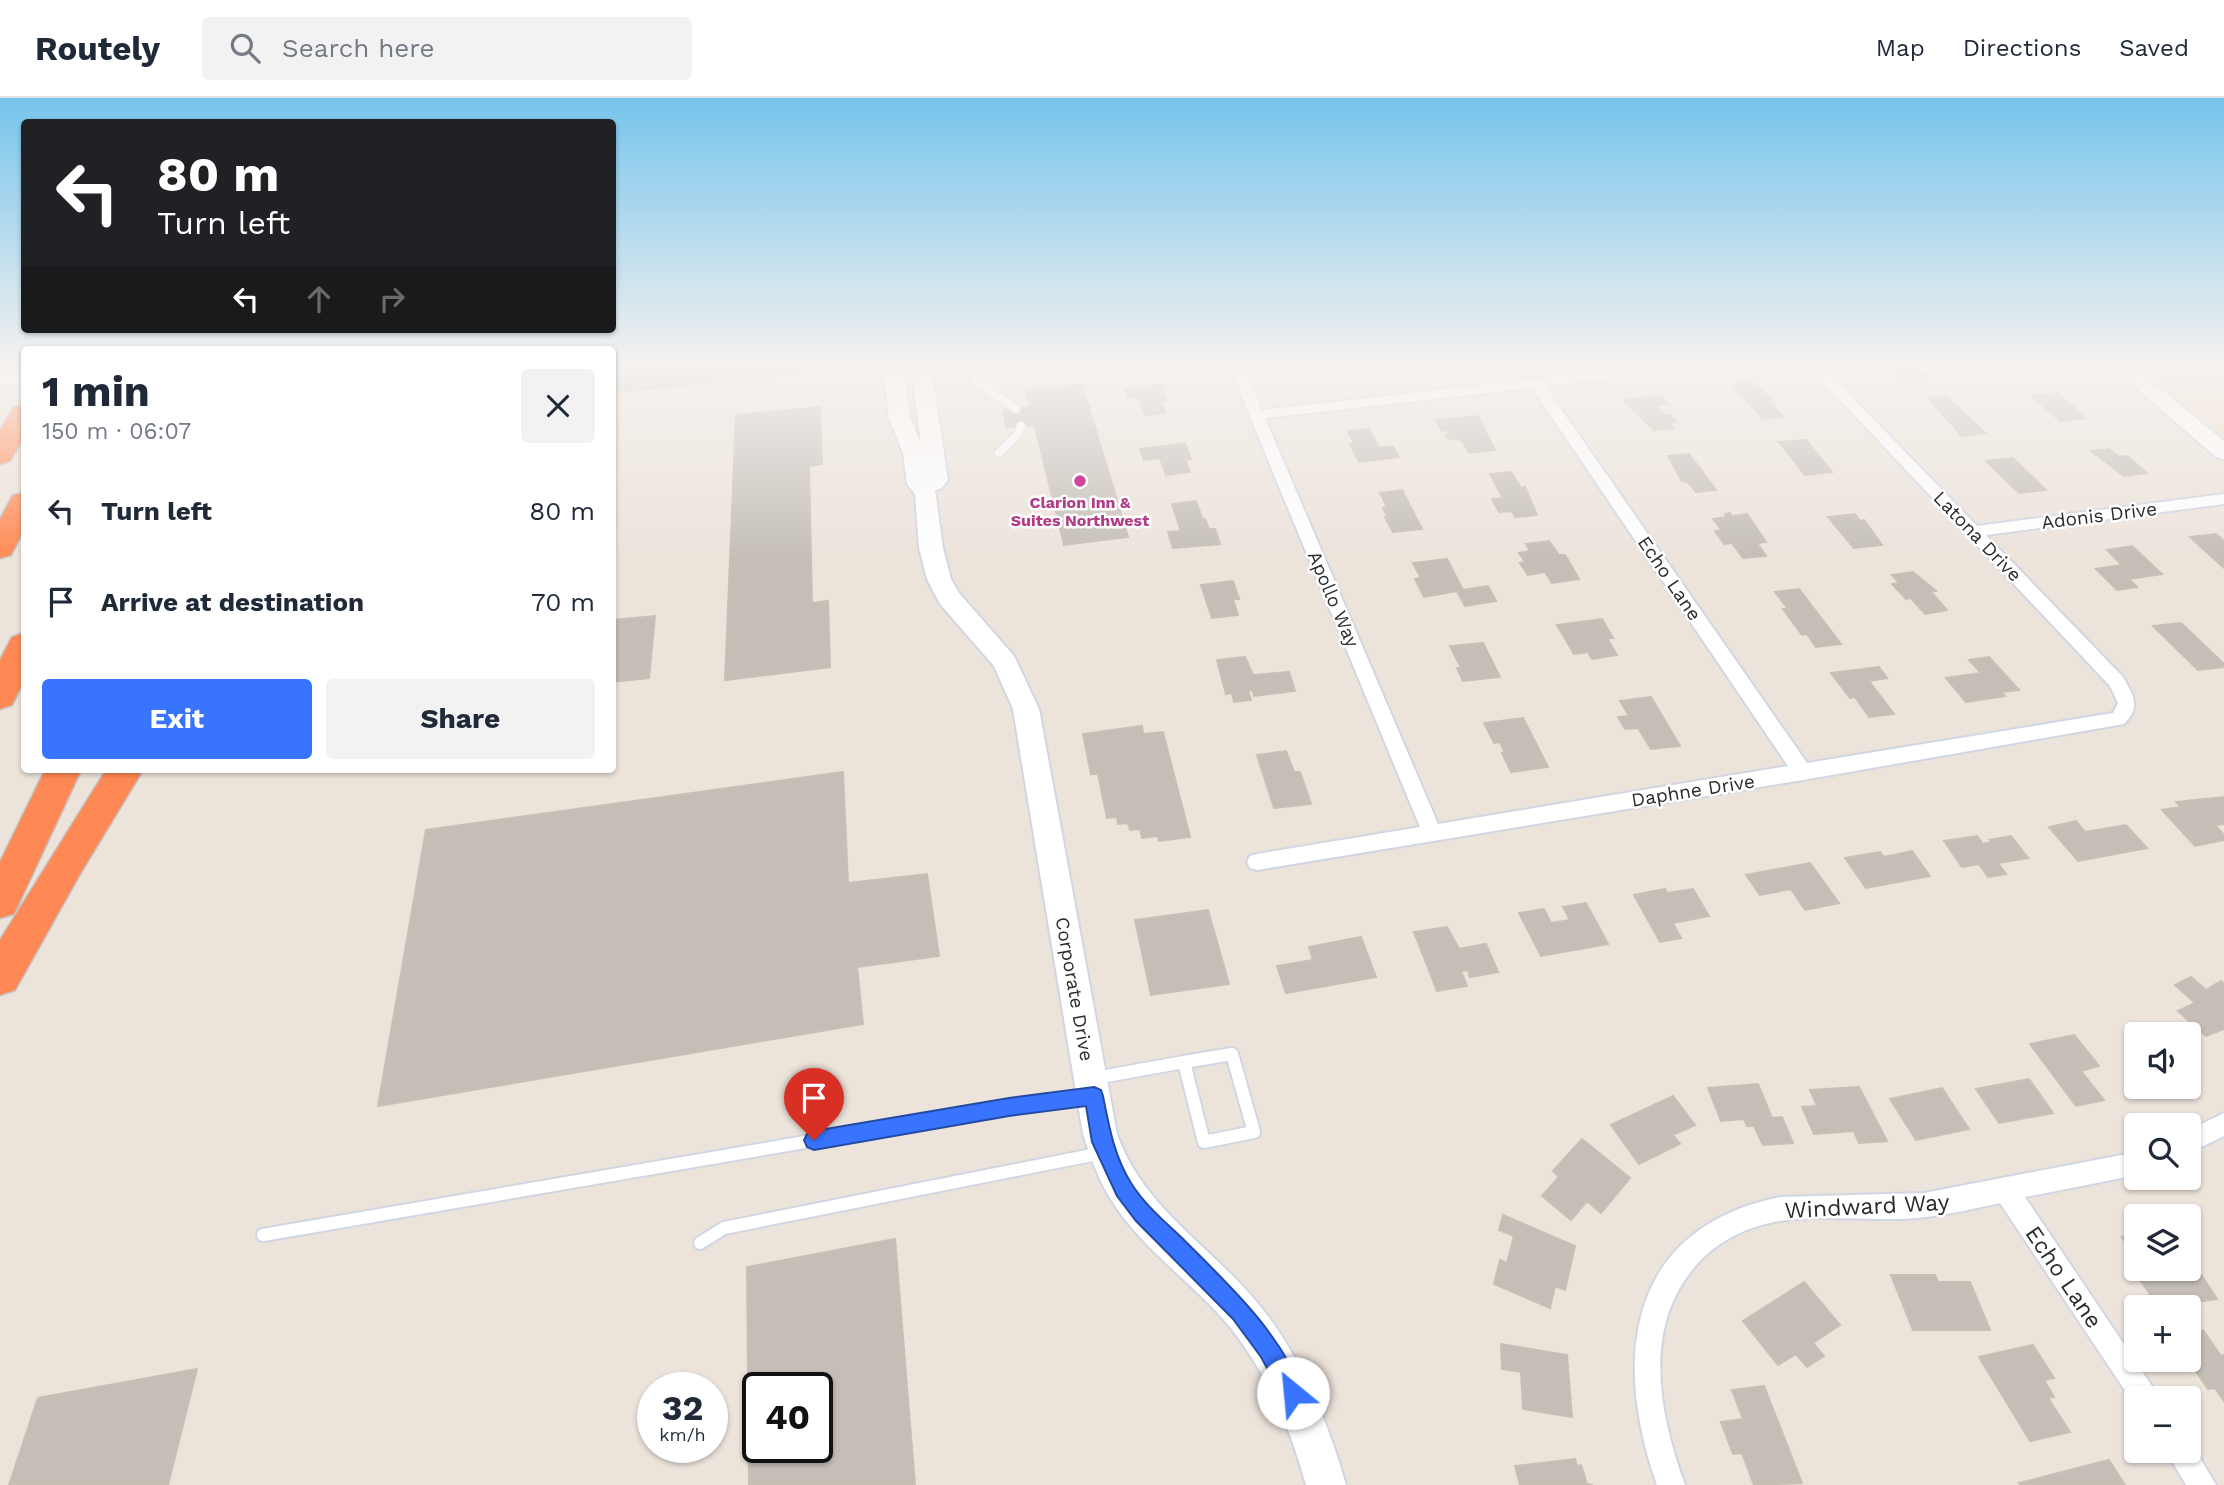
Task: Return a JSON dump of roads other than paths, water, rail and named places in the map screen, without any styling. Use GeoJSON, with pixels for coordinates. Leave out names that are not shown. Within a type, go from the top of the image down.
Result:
{"type":"FeatureCollection","features":[{"type":"Feature","properties":{"kind":"highway"},"geometry":{"type":"LineString","coordinates":[[0,454],[13,431]]}},
{"type":"Feature","properties":{"kind":"highway"},"geometry":{"type":"LineString","coordinates":[[0,548],[21,508]]}},
{"type":"Feature","properties":{"kind":"highway"},"geometry":{"type":"LineString","coordinates":[[0,696],[21,651]]}},
{"type":"Feature","properties":{"kind":"highway"},"geometry":{"type":"LineString","coordinates":[[0,902],[62,773]]}},
{"type":"Feature","properties":{"kind":"highway"},"geometry":{"type":"LineString","coordinates":[[0,976],[66,863],[123,773]]}},
{"type":"Feature","properties":{"kind":"street","name":"Corporate Drive"},"geometry":{"type":"LineString","coordinates":[[905,431],[914,453],[918,484],[926,494],[931,548],[939,579],[949,598],[987,638],[1005,662],[1026,709],[1106,1153],[1114,1172],[1137,1207],[1241,1312],[1269,1349],[1301,1409],[1326,1485]]}},
{"type":"Feature","properties":{"kind":"street","name":"Corporate Drive"},"geometry":{"type":"LineString","coordinates":[[926,494],[937,480],[930,431]]}},
{"type":"Feature","properties":{"kind":"street","name":"Apollo Way"},"geometry":{"type":"LineString","coordinates":[[1263,431],[1432,832]]}},
{"type":"Feature","properties":{"kind":"street","name":"Echo Lane"},"geometry":{"type":"LineString","coordinates":[[1569,431],[1803,772]]}},
{"type":"Feature","properties":{"kind":"street","name":"Latona Drive"},"geometry":{"type":"LineString","coordinates":[[1878,431],[2122,688],[2127,703],[2125,712]]}},
{"type":"Feature","properties":{"kind":"street"},"geometry":{"type":"LineString","coordinates":[[2199,431],[2224,452]]}},
{"type":"Feature","properties":{"kind":"street","name":"Adonis Drive"},"geometry":{"type":"LineString","coordinates":[[1975,531],[2224,499]]}},
{"type":"Feature","properties":{"kind":"street","name":"Daphne Drive"},"geometry":{"type":"LineString","coordinates":[[1257,862],[2113,720],[2125,712]]}},
{"type":"Feature","properties":{"kind":"street"},"geometry":{"type":"LineString","coordinates":[[2201,1136],[2224,1124]]}},
{"type":"Feature","properties":{"kind":"street","name":"Windward Way"},"geometry":{"type":"LineString","coordinates":[[1671,1485],[1651,1420],[1646,1379],[1650,1326],[1664,1288],[1677,1265],[1703,1240],[1724,1226],[1760,1213],[1786,1209],[1876,1209],[1958,1201],[2124,1166]]}},
{"type":"Feature","properties":{"kind":"street","name":"Echo Lane"},"geometry":{"type":"LineString","coordinates":[[2006,1190],[2137,1386]]}},
{"type":"Feature","properties":{"kind":"street"},"geometry":{"type":"LineString","coordinates":[[2188,1463],[2202,1485]]}},
{"type":"Feature","properties":{"kind":"lane"},"geometry":{"type":"LineString","coordinates":[[999,453],[1019,431]]}},
{"type":"Feature","properties":{"kind":"lane"},"geometry":{"type":"LineString","coordinates":[[262,1235],[1009,1107],[1184,1062],[1232,1054],[1254,1132],[1204,1142],[1184,1062]]}},
{"type":"Feature","properties":{"kind":"lane"},"geometry":{"type":"LineString","coordinates":[[700,1243],[724,1228],[1106,1153]]}},
{"type":"Feature","properties":{"kind":"place","name":"Clarion Inn & Suites Northwest"},"geometry":{"type":"Point","coordinates":[1080,481]}}]}
